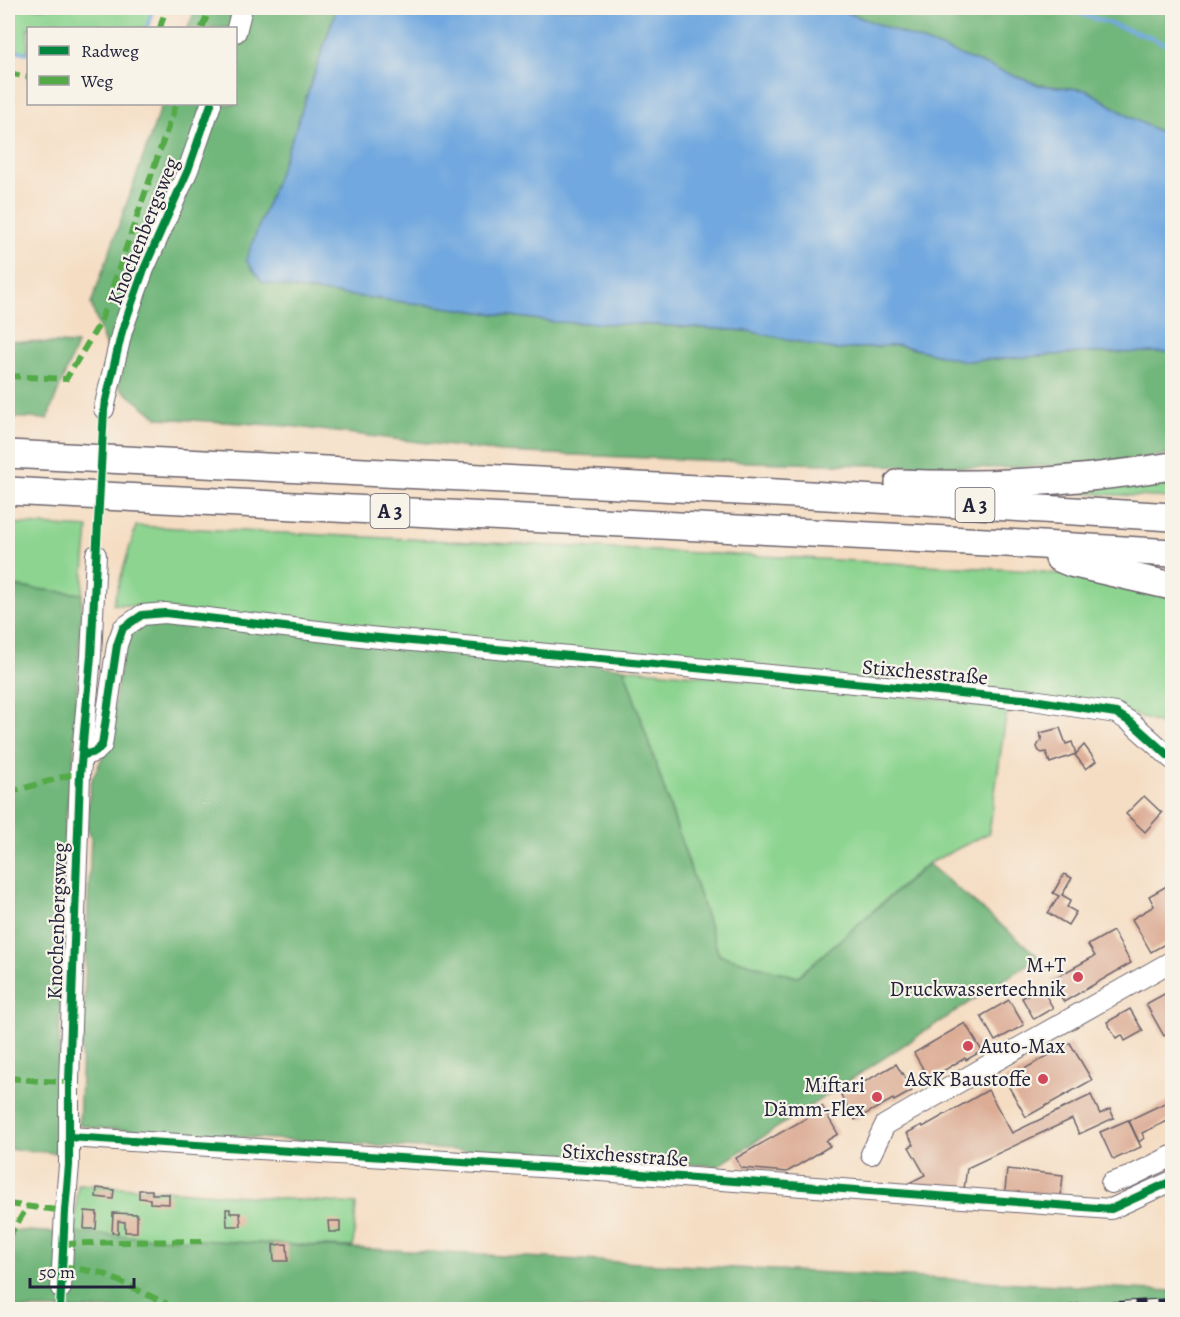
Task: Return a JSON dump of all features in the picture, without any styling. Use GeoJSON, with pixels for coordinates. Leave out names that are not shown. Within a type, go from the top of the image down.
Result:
{"type":"FeatureCollection","features":[{"type":"Feature","properties":{"kind":"highway","name":"A 3"},"geometry":{"type":"LineString","coordinates":[[8,454],[1173,517]]}},
{"type":"Feature","properties":{"kind":"highway"},"geometry":{"type":"LineString","coordinates":[[777,494],[817,480],[928,484],[1018,483],[1078,479],[1173,466]]}},
{"type":"Feature","properties":{"kind":"highway","name":"A 3"},"geometry":{"type":"LineString","coordinates":[[8,491],[1173,553]]}},
{"type":"Feature","properties":{"kind":"highway"},"geometry":{"type":"LineString","coordinates":[[1025,544],[1071,563],[1173,586]]}},
{"type":"Feature","properties":{"kind":"street"},"geometry":{"type":"LineString","coordinates":[[237,28],[242,8]]}},
{"type":"Feature","properties":{"kind":"street","name":"Knochenbergsweg"},"geometry":{"type":"LineString","coordinates":[[104,409],[122,331],[144,269],[188,170],[211,105]]}},
{"type":"Feature","properties":{"kind":"street","name":"Knochenbergsweg"},"geometry":{"type":"LineString","coordinates":[[61,1288],[69,1165],[69,1082],[80,775],[91,656],[96,555]]}},
{"type":"Feature","properties":{"kind":"street","name":"Stixchesstraße"},"geometry":{"type":"LineString","coordinates":[[83,755],[94,753],[102,745],[113,669],[123,628],[142,615],[165,613],[369,637],[1033,700],[1116,713],[1132,723],[1173,759]]}},
{"type":"Feature","properties":{"kind":"street"},"geometry":{"type":"LineString","coordinates":[[871,1154],[885,1125],[1173,961]]}},
{"type":"Feature","properties":{"kind":"street","name":"Stixchesstraße"},"geometry":{"type":"LineString","coordinates":[[69,1137],[576,1169],[1111,1209],[1173,1181]]}},
{"type":"Feature","properties":{"kind":"street"},"geometry":{"type":"LineString","coordinates":[[1111,1183],[1173,1156]]}},
{"type":"Feature","properties":{"kind":"green space"},"geometry":{"type":"Polygon","coordinates":[[[8,8],[153,8],[147,27],[27,27],[27,53],[8,49],[8,8]]]}},
{"type":"Feature","properties":{"kind":"green space"},"geometry":{"type":"Polygon","coordinates":[[[196,8],[337,8],[295,130],[296,289],[555,322],[748,331],[837,350],[898,345],[965,361],[1082,353],[1172,352],[1172,454],[1098,464],[995,468],[747,462],[501,452],[288,426],[158,418],[120,388],[91,304],[162,105],[237,105],[237,27],[188,27],[196,8]]]}},
{"type":"Feature","properties":{"kind":"green space"},"geometry":{"type":"Polygon","coordinates":[[[835,8],[1172,8],[1172,138],[1130,117],[1087,90],[1039,85],[835,8]]]}},
{"type":"Feature","properties":{"kind":"green space"},"geometry":{"type":"Polygon","coordinates":[[[8,341],[77,344],[47,419],[8,417],[8,341]]]}},
{"type":"Feature","properties":{"kind":"green space"},"geometry":{"type":"Polygon","coordinates":[[[1172,474],[1172,498],[1063,492],[1172,474]]]}},
{"type":"Feature","properties":{"kind":"green space"},"geometry":{"type":"Polygon","coordinates":[[[8,523],[88,528],[82,594],[8,586],[8,523]]]}},
{"type":"Feature","properties":{"kind":"green space"},"geometry":{"type":"Polygon","coordinates":[[[136,526],[802,558],[1034,571],[1102,579],[1172,593],[1172,728],[1126,712],[113,604],[136,526]]]}},
{"type":"Feature","properties":{"kind":"green space"},"geometry":{"type":"Polygon","coordinates":[[[8,586],[82,594],[73,768],[65,823],[56,1153],[8,1149],[8,586]]]}},
{"type":"Feature","properties":{"kind":"green space"},"geometry":{"type":"Polygon","coordinates":[[[166,618],[624,668],[719,955],[797,977],[928,864],[1039,957],[718,1166],[93,1128],[79,1124],[91,837],[85,823],[92,779],[108,746],[123,647],[131,628],[166,618]]]}},
{"type":"Feature","properties":{"kind":"green space"},"geometry":{"type":"Polygon","coordinates":[[[624,668],[1014,707],[1006,716],[989,833],[927,864],[797,977],[719,955],[624,668]]]}},
{"type":"Feature","properties":{"kind":"green space"},"geometry":{"type":"Polygon","coordinates":[[[78,1184],[356,1204],[353,1247],[74,1236],[78,1184]]]}},
{"type":"Feature","properties":{"kind":"green space"},"geometry":{"type":"Polygon","coordinates":[[[8,1230],[1172,1291],[1172,1309],[8,1309],[8,1230]]]}},
{"type":"Feature","properties":{"kind":"water"},"geometry":{"type":"Polygon","coordinates":[[[337,8],[835,8],[1039,85],[1087,90],[1130,117],[1172,138],[1172,352],[1082,353],[965,361],[899,345],[837,350],[748,331],[555,322],[296,289],[262,282],[246,260],[295,130],[337,8]]]}},
{"type":"Feature","properties":{"kind":"building"},"geometry":{"type":"Polygon","coordinates":[[[1060,728],[1066,744],[1072,742],[1076,754],[1050,763],[1046,752],[1042,753],[1037,747],[1042,741],[1040,733],[1060,728]]]}},
{"type":"Feature","properties":{"kind":"building"},"geometry":{"type":"Polygon","coordinates":[[[1084,745],[1096,761],[1086,769],[1075,755],[1084,745]]]}},
{"type":"Feature","properties":{"kind":"building"},"geometry":{"type":"Polygon","coordinates":[[[1144,796],[1162,813],[1145,832],[1126,814],[1144,796]]]}},
{"type":"Feature","properties":{"kind":"building"},"geometry":{"type":"Polygon","coordinates":[[[1064,874],[1072,878],[1062,895],[1071,900],[1067,907],[1076,912],[1068,925],[1048,913],[1059,896],[1053,893],[1064,874]]]}},
{"type":"Feature","properties":{"kind":"building"},"geometry":{"type":"Polygon","coordinates":[[[1172,883],[1172,940],[1151,952],[1132,919],[1154,906],[1149,896],[1172,883]]]}},
{"type":"Feature","properties":{"kind":"building"},"geometry":{"type":"Polygon","coordinates":[[[1113,931],[1131,963],[1064,1002],[1051,980],[1095,956],[1088,945],[1113,931]]]}},
{"type":"Feature","properties":{"kind":"building"},"geometry":{"type":"Polygon","coordinates":[[[1041,987],[1053,1008],[1034,1019],[1022,998],[1041,987]]]}},
{"type":"Feature","properties":{"kind":"building"},"geometry":{"type":"Polygon","coordinates":[[[1166,993],[1172,1005],[1172,1031],[1164,1036],[1146,1004],[1166,993]]]}},
{"type":"Feature","properties":{"kind":"building"},"geometry":{"type":"Polygon","coordinates":[[[1009,1000],[1024,1025],[995,1041],[981,1016],[1009,1000]]]}},
{"type":"Feature","properties":{"kind":"building"},"geometry":{"type":"Polygon","coordinates":[[[1130,1009],[1143,1031],[1125,1041],[1122,1035],[1116,1038],[1107,1022],[1130,1009]]]}},
{"type":"Feature","properties":{"kind":"building"},"geometry":{"type":"Polygon","coordinates":[[[965,1023],[982,1051],[929,1079],[914,1053],[965,1023]]]}},
{"type":"Feature","properties":{"kind":"building"},"geometry":{"type":"Polygon","coordinates":[[[1070,1043],[1092,1080],[1026,1117],[1005,1080],[1070,1043]]]}},
{"type":"Feature","properties":{"kind":"building"},"geometry":{"type":"Polygon","coordinates":[[[896,1064],[912,1091],[855,1120],[841,1095],[896,1064]]]}},
{"type":"Feature","properties":{"kind":"building"},"geometry":{"type":"Polygon","coordinates":[[[988,1090],[1012,1133],[1091,1095],[1100,1114],[1110,1109],[1114,1118],[1079,1134],[1072,1119],[967,1168],[964,1189],[907,1184],[925,1175],[909,1147],[914,1145],[907,1133],[922,1125],[923,1127],[988,1090]]]}},
{"type":"Feature","properties":{"kind":"building"},"geometry":{"type":"Polygon","coordinates":[[[1171,1100],[1172,1119],[1142,1133],[1144,1138],[1139,1142],[1129,1120],[1171,1100]]]}},
{"type":"Feature","properties":{"kind":"building"},"geometry":{"type":"Polygon","coordinates":[[[822,1106],[838,1134],[826,1141],[830,1146],[787,1172],[741,1168],[736,1158],[812,1115],[810,1112],[822,1106]]]}},
{"type":"Feature","properties":{"kind":"building"},"geometry":{"type":"Polygon","coordinates":[[[1128,1120],[1141,1147],[1115,1159],[1112,1158],[1100,1132],[1128,1120]]]}},
{"type":"Feature","properties":{"kind":"building"},"geometry":{"type":"Polygon","coordinates":[[[1007,1169],[1063,1175],[1061,1196],[1005,1191],[1007,1169]]]}},
{"type":"Feature","properties":{"kind":"building"},"geometry":{"type":"Polygon","coordinates":[[[97,1188],[114,1190],[113,1199],[96,1197],[97,1188]]]}},
{"type":"Feature","properties":{"kind":"building"},"geometry":{"type":"Polygon","coordinates":[[[139,1190],[152,1190],[152,1194],[169,1194],[169,1204],[150,1203],[150,1199],[139,1198],[139,1190]]]}},
{"type":"Feature","properties":{"kind":"building"},"geometry":{"type":"Polygon","coordinates":[[[226,1209],[230,1209],[230,1213],[240,1213],[241,1226],[227,1226],[226,1209]]]}},
{"type":"Feature","properties":{"kind":"building"},"geometry":{"type":"Polygon","coordinates":[[[85,1211],[97,1212],[96,1229],[84,1229],[85,1211]]]}},
{"type":"Feature","properties":{"kind":"building"},"geometry":{"type":"Polygon","coordinates":[[[113,1213],[137,1214],[137,1232],[125,1232],[125,1222],[118,1221],[118,1233],[112,1233],[113,1213]]]}},
{"type":"Feature","properties":{"kind":"building"},"geometry":{"type":"Polygon","coordinates":[[[328,1221],[340,1221],[340,1232],[329,1232],[328,1221]]]}},
{"type":"Feature","properties":{"kind":"building"},"geometry":{"type":"Polygon","coordinates":[[[287,1244],[288,1261],[274,1261],[273,1245],[287,1244]]]}},
{"type":"Feature","properties":{"kind":"waterway"},"geometry":{"type":"LineString","coordinates":[[147,27],[153,8]]}},
{"type":"Feature","properties":{"kind":"waterway"},"geometry":{"type":"LineString","coordinates":[[1063,8],[1150,37],[1172,47]]}},
{"type":"Feature","properties":{"kind":"waterway"},"geometry":{"type":"LineString","coordinates":[[8,49],[27,53]]}},
{"type":"Feature","properties":{"kind":"railway"},"geometry":{"type":"LineString","coordinates":[[1058,1310],[1080,1306],[1172,1301]]}},
{"type":"Feature","properties":{"kind":"marked path"},"geometry":{"type":"LineString","coordinates":[[160,27],[166,8]]}},
{"type":"Feature","properties":{"kind":"marked path"},"geometry":{"type":"LineString","coordinates":[[202,27],[210,8]]}},
{"type":"Feature","properties":{"kind":"marked path"},"geometry":{"type":"LineString","coordinates":[[8,73],[27,77]]}},
{"type":"Feature","properties":{"kind":"marked path"},"geometry":{"type":"LineString","coordinates":[[8,376],[66,379],[100,323],[176,105]]}},
{"type":"Feature","properties":{"kind":"marked path"},"geometry":{"type":"LineString","coordinates":[[8,793],[70,775],[80,775]]}},
{"type":"Feature","properties":{"kind":"marked path"},"geometry":{"type":"LineString","coordinates":[[8,1078],[69,1082]]}},
{"type":"Feature","properties":{"kind":"marked path"},"geometry":{"type":"LineString","coordinates":[[8,1204],[65,1211]]}},
{"type":"Feature","properties":{"kind":"marked path"},"geometry":{"type":"LineString","coordinates":[[8,1238],[28,1206]]}},
{"type":"Feature","properties":{"kind":"marked path"},"geometry":{"type":"LineString","coordinates":[[64,1244],[204,1241]]}},
{"type":"Feature","properties":{"kind":"marked path"},"geometry":{"type":"LineString","coordinates":[[62,1266],[102,1273],[167,1304]]}},
{"type":"Feature","properties":{"kind":"cycle path"},"geometry":{"type":"LineString","coordinates":[[60,1310],[69,1165],[69,1082],[80,775],[91,656],[104,409],[122,331],[144,269],[188,170],[211,105]]}},
{"type":"Feature","properties":{"kind":"cycle path"},"geometry":{"type":"LineString","coordinates":[[83,755],[95,751],[102,745],[117,645],[123,628],[142,615],[165,613],[369,637],[1033,700],[1116,713],[1132,723],[1172,759]]}},
{"type":"Feature","properties":{"kind":"cycle path"},"geometry":{"type":"LineString","coordinates":[[69,1137],[587,1170],[1111,1209],[1172,1181]]}},
{"type":"Feature","properties":{"kind":"place","name":"M+T Druckwassertechnik"},"geometry":{"type":"Point","coordinates":[1078,977]}},
{"type":"Feature","properties":{"kind":"place","name":"Auto-Max"},"geometry":{"type":"Point","coordinates":[968,1046]}},
{"type":"Feature","properties":{"kind":"place","name":"A&K Baustoffe"},"geometry":{"type":"Point","coordinates":[1043,1079]}},
{"type":"Feature","properties":{"kind":"place","name":"Miftari Dämm-Flex"},"geometry":{"type":"Point","coordinates":[877,1097]}}]}
